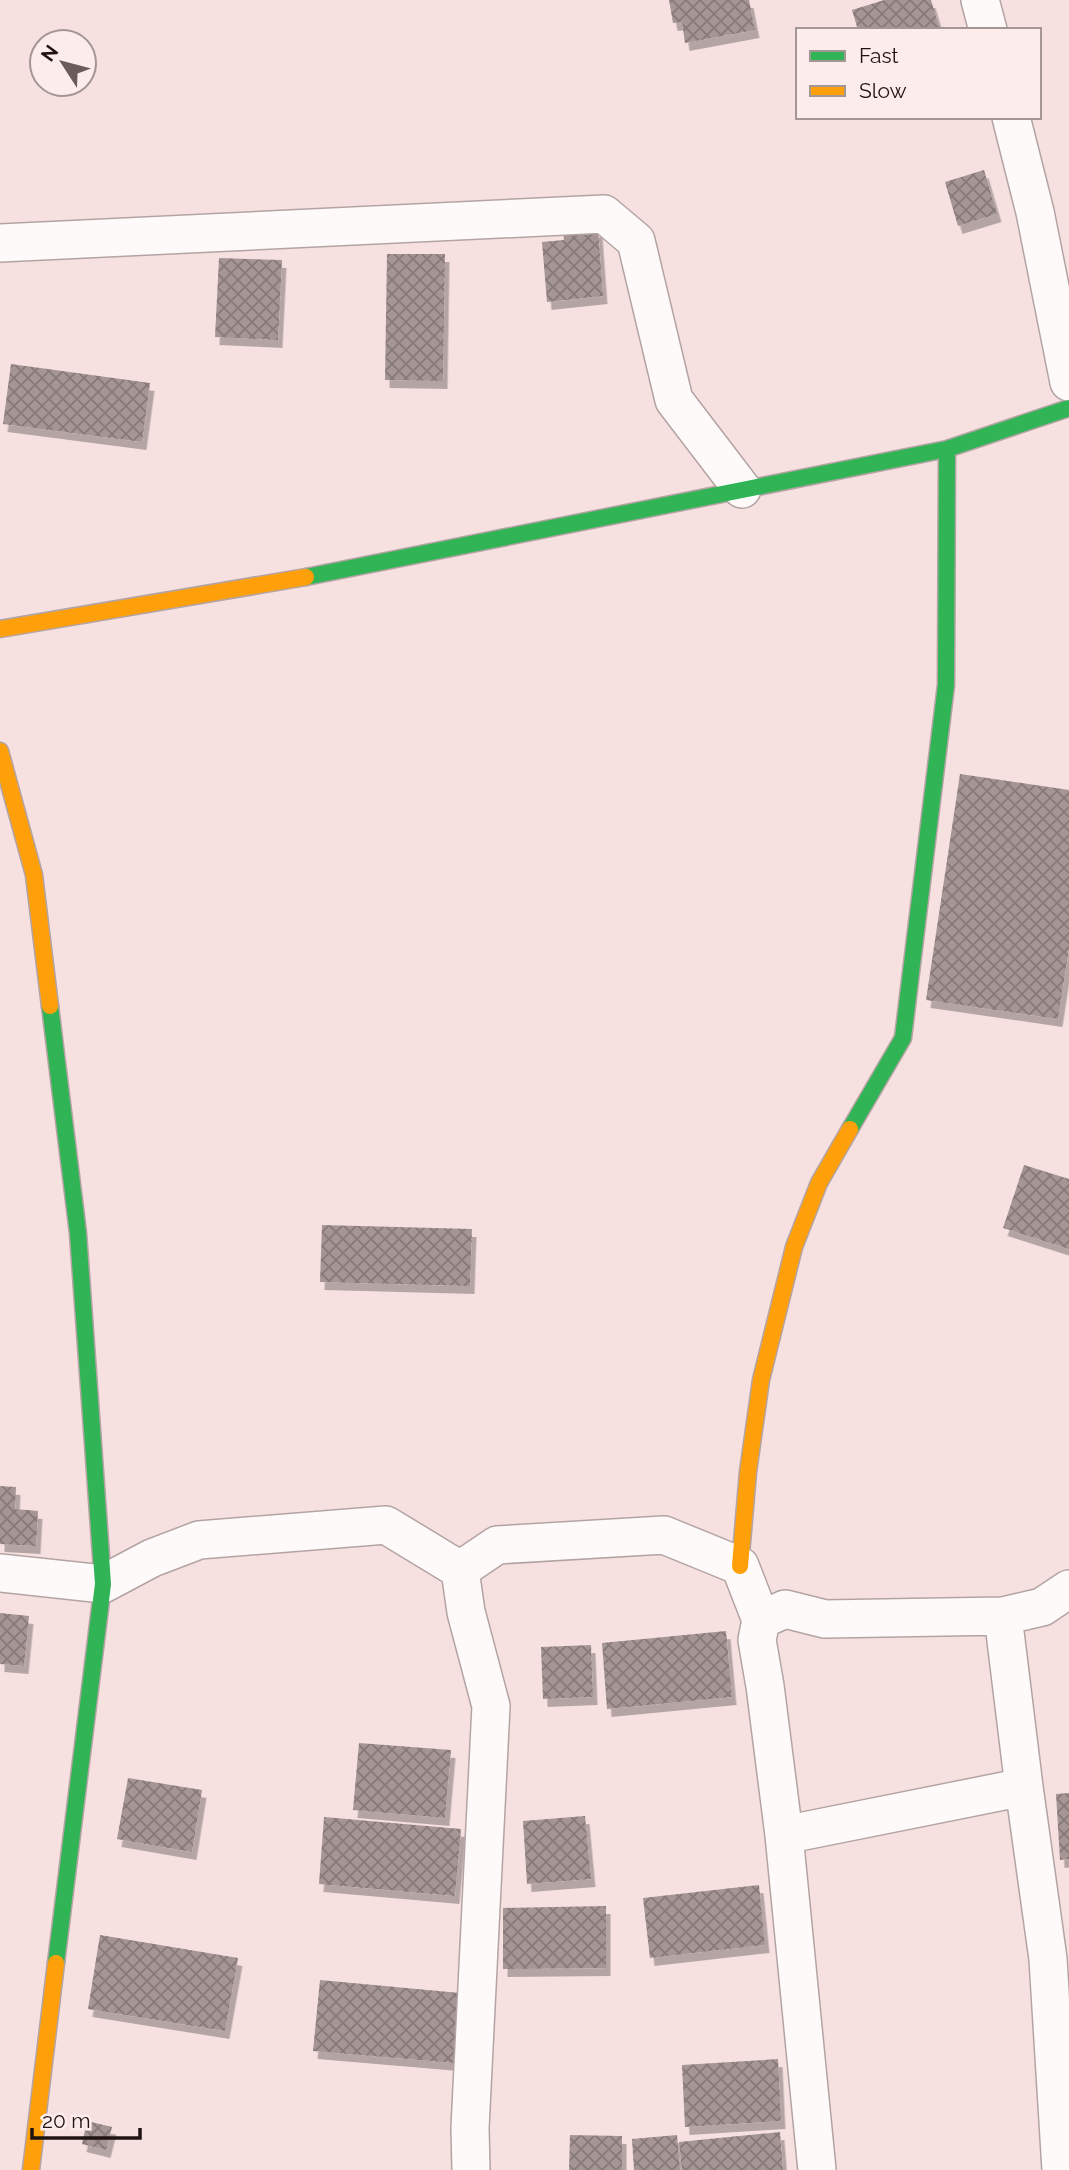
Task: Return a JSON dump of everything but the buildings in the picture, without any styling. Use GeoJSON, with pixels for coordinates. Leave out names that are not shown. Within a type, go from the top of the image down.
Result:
{"type":"FeatureCollection","features":[{"type":"Feature","properties":{"kind":"street"},"geometry":{"type":"LineString","coordinates":[[980,0],[987,28]]}},
{"type":"Feature","properties":{"kind":"street"},"geometry":{"type":"LineString","coordinates":[[1012,119],[1035,212],[1069,382]]}},
{"type":"Feature","properties":{"kind":"street"},"geometry":{"type":"LineString","coordinates":[[0,243],[604,214],[636,241],[674,400],[742,489]]}},
{"type":"Feature","properties":{"kind":"street"},"geometry":{"type":"LineString","coordinates":[[0,629],[308,577],[947,449],[1069,408]]}},
{"type":"Feature","properties":{"kind":"street"},"geometry":{"type":"LineString","coordinates":[[817,2170],[784,1835],[757,1640],[761,1620],[740,1566],[748,1472],[761,1380],[794,1247],[819,1183],[903,1038],[946,685],[947,449]]}},
{"type":"Feature","properties":{"kind":"street"},"geometry":{"type":"LineString","coordinates":[[0,751],[34,875],[78,1233],[103,1584],[31,2170]]}},
{"type":"Feature","properties":{"kind":"street"},"geometry":{"type":"LineString","coordinates":[[0,1573],[103,1584],[152,1558],[199,1540],[386,1525],[460,1570]]}},
{"type":"Feature","properties":{"kind":"street"},"geometry":{"type":"LineString","coordinates":[[460,1570],[497,1545],[664,1535],[740,1566]]}},
{"type":"Feature","properties":{"kind":"street"},"geometry":{"type":"LineString","coordinates":[[460,1570],[466,1612],[491,1706],[470,2128],[471,2170]]}},
{"type":"Feature","properties":{"kind":"street"},"geometry":{"type":"LineString","coordinates":[[761,1620],[785,1609],[825,1619],[1003,1616],[1042,1607],[1069,1590]]}},
{"type":"Feature","properties":{"kind":"street"},"geometry":{"type":"LineString","coordinates":[[1003,1616],[1048,1959],[1061,2170]]}},
{"type":"Feature","properties":{"kind":"street"},"geometry":{"type":"LineString","coordinates":[[784,1835],[1024,1787]]}},
{"type":"Feature","properties":{"kind":"traffic: fast"},"geometry":{"type":"LineString","coordinates":[[306,577],[947,449],[1069,408]]}},
{"type":"Feature","properties":{"kind":"traffic: fast"},"geometry":{"type":"LineString","coordinates":[[850,1129],[903,1038],[946,685],[947,449]]}},
{"type":"Feature","properties":{"kind":"traffic: fast"},"geometry":{"type":"LineString","coordinates":[[50,1006],[78,1233],[103,1584],[56,1963]]}},
{"type":"Feature","properties":{"kind":"traffic: slow"},"geometry":{"type":"LineString","coordinates":[[0,629],[306,577]]}},
{"type":"Feature","properties":{"kind":"traffic: slow"},"geometry":{"type":"LineString","coordinates":[[0,751],[34,875],[50,1006]]}},
{"type":"Feature","properties":{"kind":"traffic: slow"},"geometry":{"type":"LineString","coordinates":[[740,1566],[748,1472],[761,1380],[794,1247],[819,1183],[850,1129]]}},
{"type":"Feature","properties":{"kind":"traffic: slow"},"geometry":{"type":"LineString","coordinates":[[31,2170],[56,1963]]}}]}
